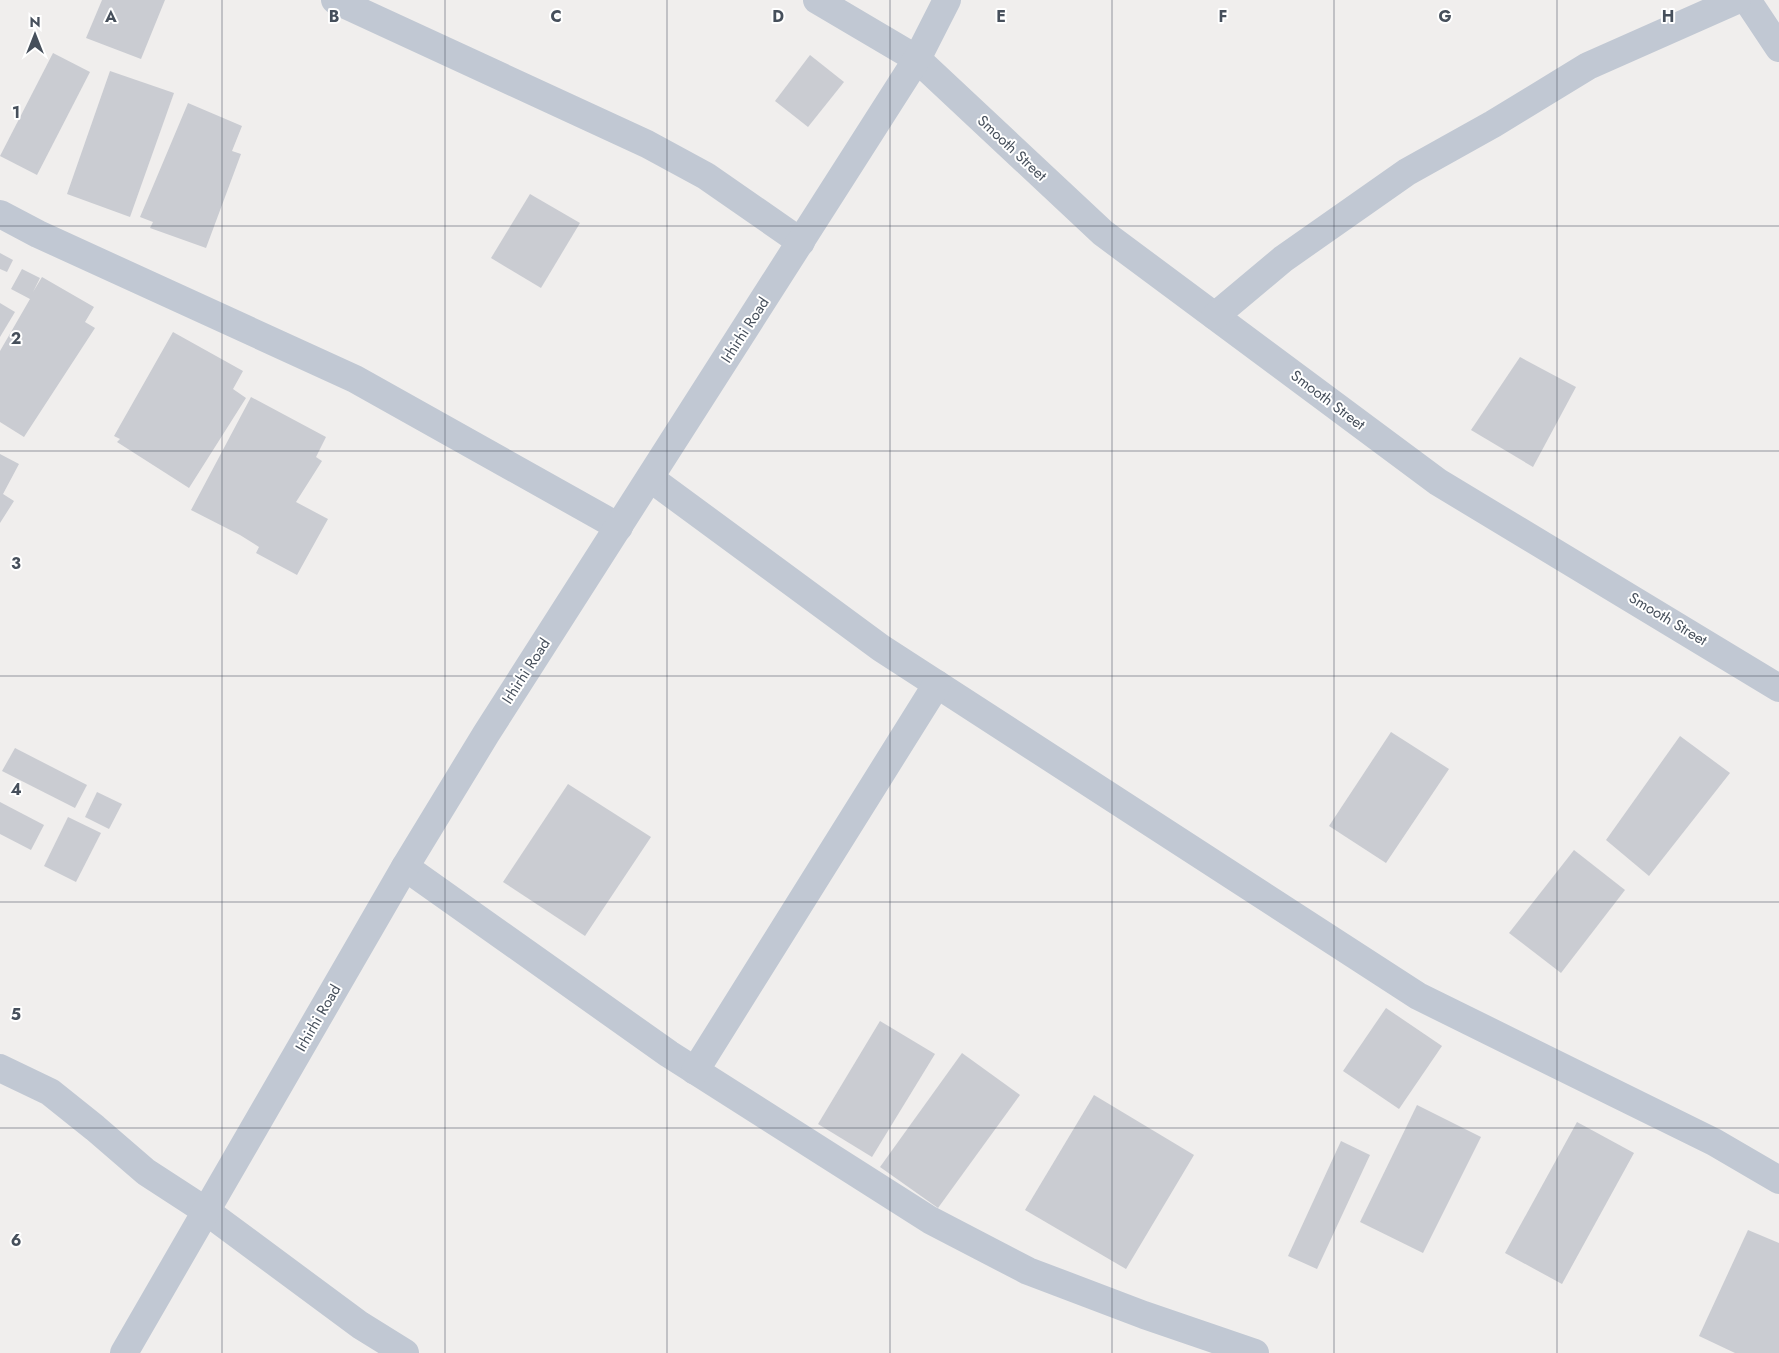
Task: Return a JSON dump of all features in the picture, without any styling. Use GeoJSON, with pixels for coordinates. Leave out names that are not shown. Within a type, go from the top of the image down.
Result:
{"type":"FeatureCollection","features":[{"type":"Feature","properties":{"kind":"street"},"geometry":{"type":"LineString","coordinates":[[335,0],[647,144],[706,176],[801,242]]}},
{"type":"Feature","properties":{"kind":"street","name":"Smooth Street"},"geometry":{"type":"LineString","coordinates":[[817,0],[917,59],[1103,233],[1438,482],[1779,688]]}},
{"type":"Feature","properties":{"kind":"street","name":"Irhirhi Road"},"geometry":{"type":"LineString","coordinates":[[124,1353],[405,867],[491,725],[917,59],[947,0]]}},
{"type":"Feature","properties":{"kind":"street"},"geometry":{"type":"LineString","coordinates":[[1215,316],[1283,259],[1407,172],[1493,124],[1588,66],[1737,0]]}},
{"type":"Feature","properties":{"kind":"street"},"geometry":{"type":"LineString","coordinates":[[1747,0],[1779,48]]}},
{"type":"Feature","properties":{"kind":"street"},"geometry":{"type":"LineString","coordinates":[[0,214],[38,234],[355,379],[619,527]]}},
{"type":"Feature","properties":{"kind":"street"},"geometry":{"type":"LineString","coordinates":[[650,478],[881,648],[1418,996],[1714,1142],[1779,1180]]}},
{"type":"Feature","properties":{"kind":"street"},"geometry":{"type":"LineString","coordinates":[[696,1071],[937,684]]}},
{"type":"Feature","properties":{"kind":"street"},"geometry":{"type":"LineString","coordinates":[[405,867],[696,1071],[930,1220],[1020,1267],[1144,1315],[1255,1353]]}},
{"type":"Feature","properties":{"kind":"street"},"geometry":{"type":"LineString","coordinates":[[0,1068],[50,1092],[146,1172],[206,1211],[360,1325],[405,1353]]}},
{"type":"Feature","properties":{"kind":"building"},"geometry":{"type":"Polygon","coordinates":[[[102,0],[165,0],[141,59],[86,38],[102,0]]]}},
{"type":"Feature","properties":{"kind":"building"},"geometry":{"type":"Polygon","coordinates":[[[53,53],[90,72],[37,175],[0,156],[53,53]]]}},
{"type":"Feature","properties":{"kind":"building"},"geometry":{"type":"Polygon","coordinates":[[[810,55],[844,82],[808,127],[775,101],[810,55]]]}},
{"type":"Feature","properties":{"kind":"building"},"geometry":{"type":"Polygon","coordinates":[[[110,71],[174,93],[130,217],[67,194],[110,71]]]}},
{"type":"Feature","properties":{"kind":"building"},"geometry":{"type":"Polygon","coordinates":[[[188,103],[242,126],[232,151],[241,154],[206,248],[150,228],[153,222],[140,217],[188,103]]]}},
{"type":"Feature","properties":{"kind":"building"},"geometry":{"type":"Polygon","coordinates":[[[530,194],[580,223],[541,288],[491,258],[530,194]]]}},
{"type":"Feature","properties":{"kind":"building"},"geometry":{"type":"Polygon","coordinates":[[[0,253],[13,260],[7,272],[0,269],[0,253]]]}},
{"type":"Feature","properties":{"kind":"building"},"geometry":{"type":"Polygon","coordinates":[[[22,269],[40,278],[33,292],[42,277],[94,307],[85,322],[95,328],[24,437],[0,422],[0,351],[30,299],[11,289],[22,269]]]}},
{"type":"Feature","properties":{"kind":"building"},"geometry":{"type":"Polygon","coordinates":[[[0,303],[15,312],[0,337],[0,303]]]}},
{"type":"Feature","properties":{"kind":"building"},"geometry":{"type":"Polygon","coordinates":[[[173,332],[243,371],[233,389],[246,398],[189,488],[117,442],[120,439],[114,436],[173,332]]]}},
{"type":"Feature","properties":{"kind":"building"},"geometry":{"type":"Polygon","coordinates":[[[1520,357],[1576,387],[1533,467],[1471,430],[1520,357]]]}},
{"type":"Feature","properties":{"kind":"building"},"geometry":{"type":"Polygon","coordinates":[[[251,397],[326,437],[316,457],[322,461],[296,502],[328,519],[297,575],[256,553],[259,547],[240,535],[191,510],[251,397]]]}},
{"type":"Feature","properties":{"kind":"building"},"geometry":{"type":"Polygon","coordinates":[[[0,454],[19,464],[3,494],[14,501],[0,523],[0,454]]]}},
{"type":"Feature","properties":{"kind":"building"},"geometry":{"type":"Polygon","coordinates":[[[1391,732],[1449,769],[1386,863],[1329,826],[1391,732]]]}},
{"type":"Feature","properties":{"kind":"building"},"geometry":{"type":"Polygon","coordinates":[[[1680,736],[1730,773],[1649,876],[1606,840],[1680,736]]]}},
{"type":"Feature","properties":{"kind":"building"},"geometry":{"type":"Polygon","coordinates":[[[15,748],[87,785],[75,808],[2,771],[15,748]]]}},
{"type":"Feature","properties":{"kind":"building"},"geometry":{"type":"Polygon","coordinates":[[[568,784],[651,837],[585,936],[503,882],[568,784]]]}},
{"type":"Feature","properties":{"kind":"building"},"geometry":{"type":"Polygon","coordinates":[[[97,792],[122,804],[109,829],[85,817],[97,792]]]}},
{"type":"Feature","properties":{"kind":"building"},"geometry":{"type":"Polygon","coordinates":[[[0,802],[44,825],[31,850],[0,834],[0,802]]]}},
{"type":"Feature","properties":{"kind":"building"},"geometry":{"type":"Polygon","coordinates":[[[68,817],[101,833],[76,882],[44,866],[68,817]]]}},
{"type":"Feature","properties":{"kind":"building"},"geometry":{"type":"Polygon","coordinates":[[[1574,850],[1625,890],[1561,973],[1509,933],[1574,850]]]}},
{"type":"Feature","properties":{"kind":"building"},"geometry":{"type":"Polygon","coordinates":[[[1386,1008],[1442,1046],[1399,1109],[1343,1071],[1386,1008]]]}},
{"type":"Feature","properties":{"kind":"building"},"geometry":{"type":"Polygon","coordinates":[[[880,1021],[935,1054],[872,1157],[818,1124],[880,1021]]]}},
{"type":"Feature","properties":{"kind":"building"},"geometry":{"type":"Polygon","coordinates":[[[962,1053],[1020,1095],[938,1208],[880,1167],[962,1053]]]}},
{"type":"Feature","properties":{"kind":"building"},"geometry":{"type":"Polygon","coordinates":[[[1094,1095],[1194,1155],[1126,1269],[1025,1210],[1094,1095]]]}},
{"type":"Feature","properties":{"kind":"building"},"geometry":{"type":"Polygon","coordinates":[[[1417,1105],[1481,1137],[1423,1253],[1360,1222],[1417,1105]]]}},
{"type":"Feature","properties":{"kind":"building"},"geometry":{"type":"Polygon","coordinates":[[[1577,1122],[1634,1153],[1562,1284],[1505,1253],[1577,1122]]]}},
{"type":"Feature","properties":{"kind":"building"},"geometry":{"type":"Polygon","coordinates":[[[1341,1141],[1370,1155],[1317,1269],[1288,1256],[1341,1141]]]}},
{"type":"Feature","properties":{"kind":"building"},"geometry":{"type":"Polygon","coordinates":[[[1748,1230],[1779,1243],[1779,1353],[1735,1353],[1699,1336],[1748,1230]]]}}]}
